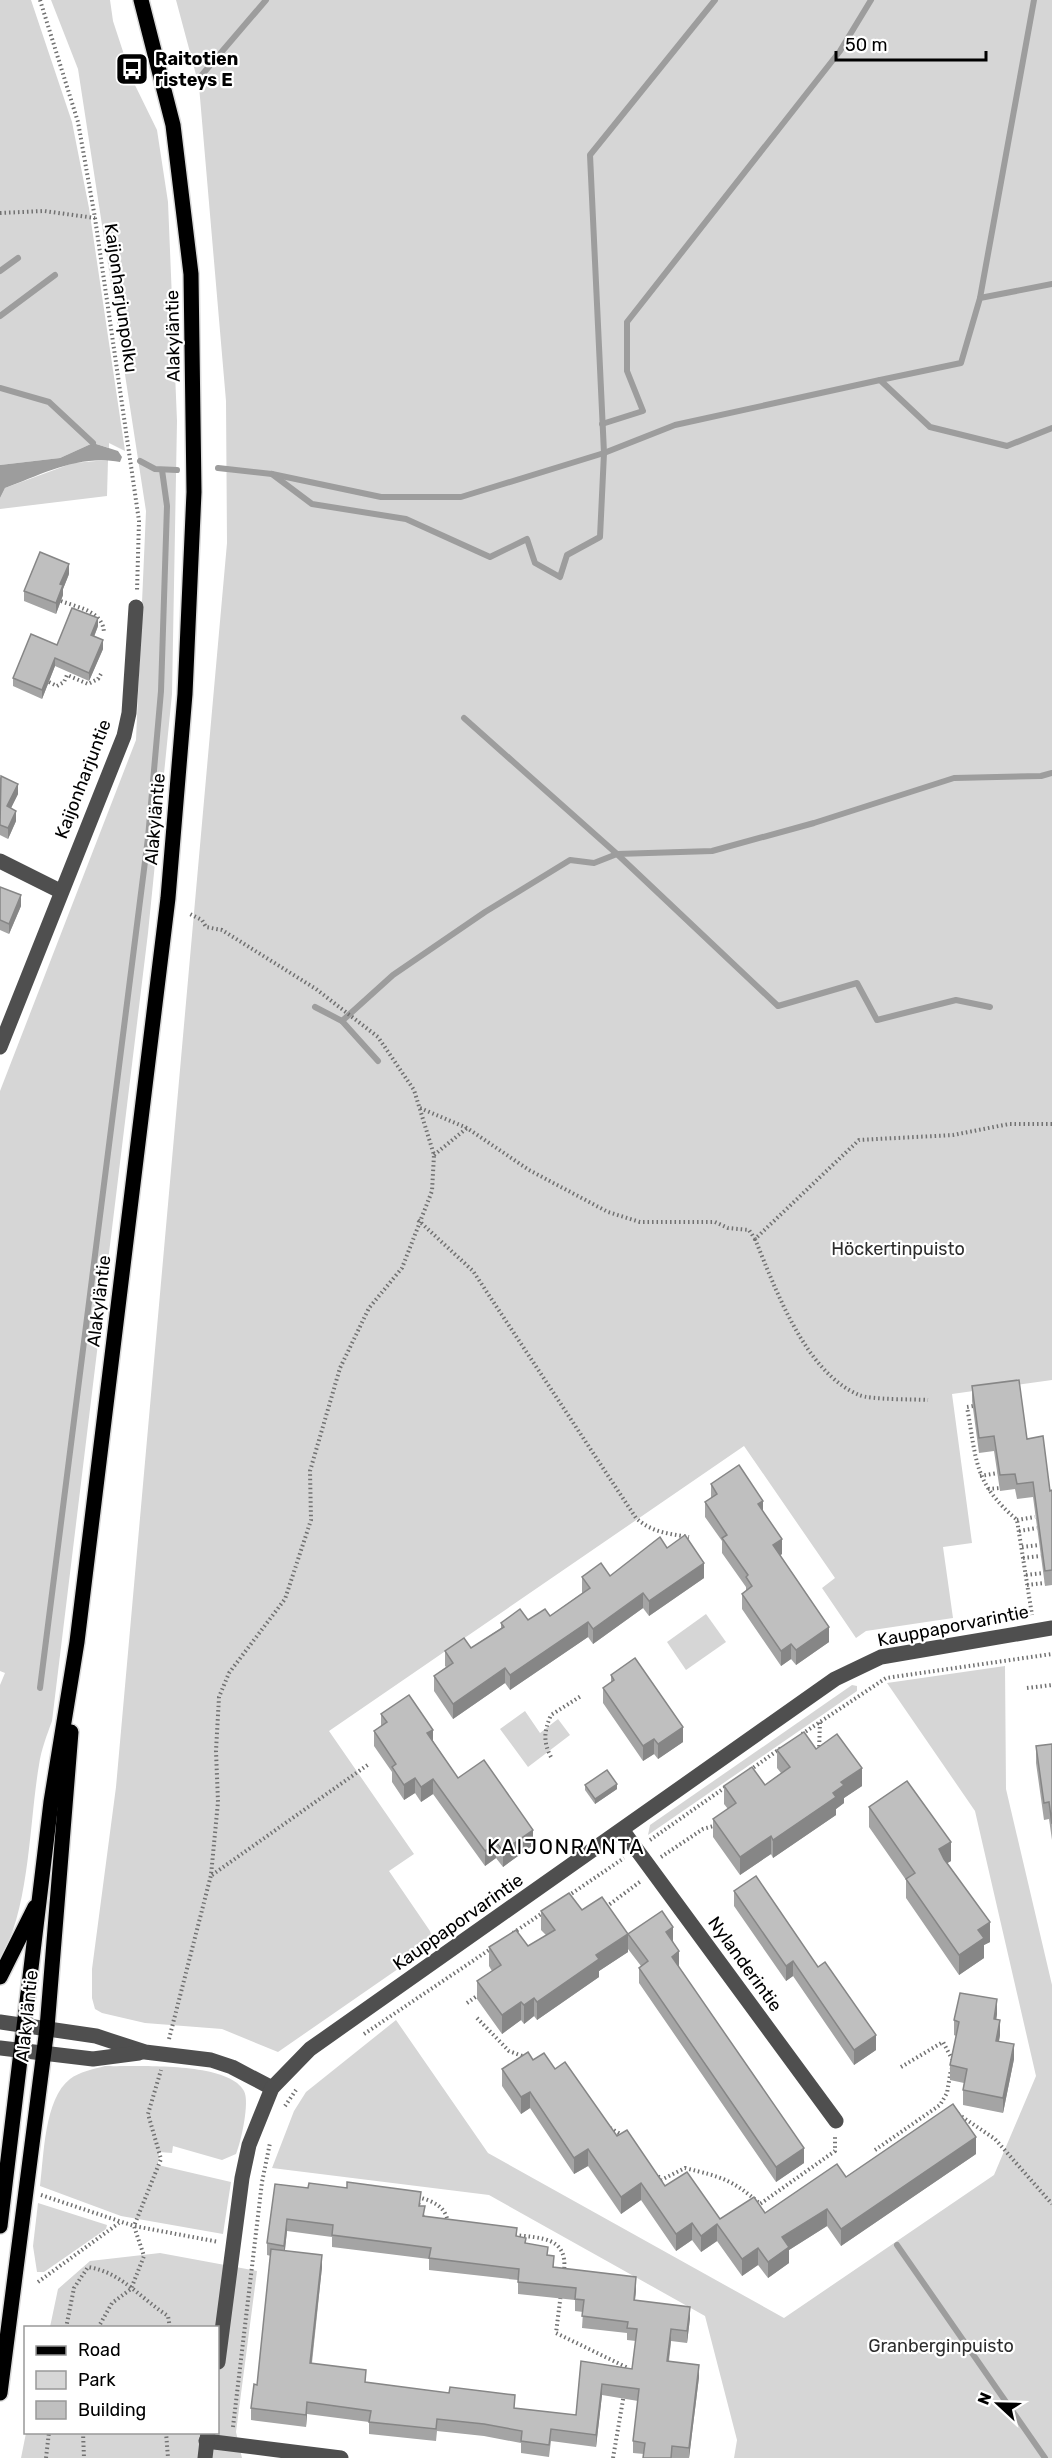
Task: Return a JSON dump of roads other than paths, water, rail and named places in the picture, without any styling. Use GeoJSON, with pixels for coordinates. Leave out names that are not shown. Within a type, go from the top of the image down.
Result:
{"type":"FeatureCollection","features":[{"type":"Feature","properties":{"kind":"main road","name":"Alakyläntie"},"geometry":{"type":"LineString","coordinates":[[0,2226],[40,1896],[76,1642],[168,898],[185,694],[193,522],[191,274],[173,125],[141,0]]}},
{"type":"Feature","properties":{"kind":"main road","name":"Alakyläntie"},"geometry":{"type":"LineString","coordinates":[[0,2393],[47,2028],[67,1804],[76,1642]]}},
{"type":"Feature","properties":{"kind":"main road"},"geometry":{"type":"LineString","coordinates":[[0,1977],[40,1896]]}},
{"type":"Feature","properties":{"kind":"street","name":"Kaijonharjuntie"},"geometry":{"type":"LineString","coordinates":[[0,1047],[60,891],[124,736],[129,713],[136,607]]}},
{"type":"Feature","properties":{"kind":"street"},"geometry":{"type":"LineString","coordinates":[[0,861],[60,891]]}},
{"type":"Feature","properties":{"kind":"street","name":"Kauppaporvarintie"},"geometry":{"type":"LineString","coordinates":[[219,2355],[249,2145],[272,2088],[310,2049],[623,1831],[835,1679],[881,1657],[1052,1628]]}},
{"type":"Feature","properties":{"kind":"street","name":"Nylanderintie"},"geometry":{"type":"LineString","coordinates":[[623,1831],[836,2121]]}},
{"type":"Feature","properties":{"kind":"street"},"geometry":{"type":"LineString","coordinates":[[0,2022],[96,2036],[145,2052],[211,2060],[232,2067],[272,2088]]}},
{"type":"Feature","properties":{"kind":"street"},"geometry":{"type":"LineString","coordinates":[[0,2048],[93,2059],[145,2052]]}},
{"type":"Feature","properties":{"kind":"street"},"geometry":{"type":"LineString","coordinates":[[205,2458],[207,2437],[231,2445],[341,2458]]}},
{"type":"Feature","properties":{"kind":"waterway"},"geometry":{"type":"LineString","coordinates":[[195,83],[266,0]]}},
{"type":"Feature","properties":{"kind":"waterway"},"geometry":{"type":"LineString","coordinates":[[272,474],[312,504],[406,519],[490,557],[527,539],[535,563],[560,577],[567,555],[600,537],[604,453],[590,155],[715,0]]}},
{"type":"Feature","properties":{"kind":"waterway"},"geometry":{"type":"LineString","coordinates":[[602,424],[643,411],[627,371],[627,322],[840,51],[871,0]]}},
{"type":"Feature","properties":{"kind":"waterway"},"geometry":{"type":"LineString","coordinates":[[980,298],[1034,0]]}},
{"type":"Feature","properties":{"kind":"waterway"},"geometry":{"type":"LineString","coordinates":[[0,271],[18,258]]}},
{"type":"Feature","properties":{"kind":"waterway"},"geometry":{"type":"LineString","coordinates":[[0,316],[55,275]]}},
{"type":"Feature","properties":{"kind":"waterway"},"geometry":{"type":"LineString","coordinates":[[880,380],[961,363],[980,298],[1052,284]]}},
{"type":"Feature","properties":{"kind":"waterway"},"geometry":{"type":"LineString","coordinates":[[218,468],[272,474],[381,497],[461,497],[604,453],[675,425],[880,380],[930,427],[1007,446],[1052,428]]}},
{"type":"Feature","properties":{"kind":"waterway"},"geometry":{"type":"LineString","coordinates":[[0,388],[49,402],[93,443]]}},
{"type":"Feature","properties":{"kind":"waterway"},"geometry":{"type":"LineString","coordinates":[[140,461],[155,469],[177,470]]}},
{"type":"Feature","properties":{"kind":"waterway"},"geometry":{"type":"LineString","coordinates":[[40,1688],[148,838],[161,691],[167,506],[162,470]]}},
{"type":"Feature","properties":{"kind":"waterway"},"geometry":{"type":"LineString","coordinates":[[464,718],[617,854],[778,1006],[857,983],[877,1020],[956,1000],[990,1007]]}},
{"type":"Feature","properties":{"kind":"waterway"},"geometry":{"type":"LineString","coordinates":[[342,1021],[393,975],[485,912],[570,860],[594,863],[617,854],[712,851],[814,823],[954,778],[1041,776],[1052,773]]}},
{"type":"Feature","properties":{"kind":"waterway"},"geometry":{"type":"LineString","coordinates":[[315,1007],[342,1021],[378,1061]]}},
{"type":"Feature","properties":{"kind":"waterway"},"geometry":{"type":"LineString","coordinates":[[897,2245],[1045,2458]]}},
{"type":"Feature","properties":{"kind":"place","name":"Raitotien risteys E"},"geometry":{"type":"Point","coordinates":[132,69]}},
{"type":"Feature","properties":{"kind":"district","name":"KAIJONRANTA"},"geometry":{"type":"Point","coordinates":[566,1847]}},
{"type":"Feature","properties":{"kind":"park label","name":"Höckertinpuisto"},"geometry":{"type":"Point","coordinates":[898,1249]}},
{"type":"Feature","properties":{"kind":"park label","name":"Granberginpuisto"},"geometry":{"type":"Point","coordinates":[941,2346]}}]}
